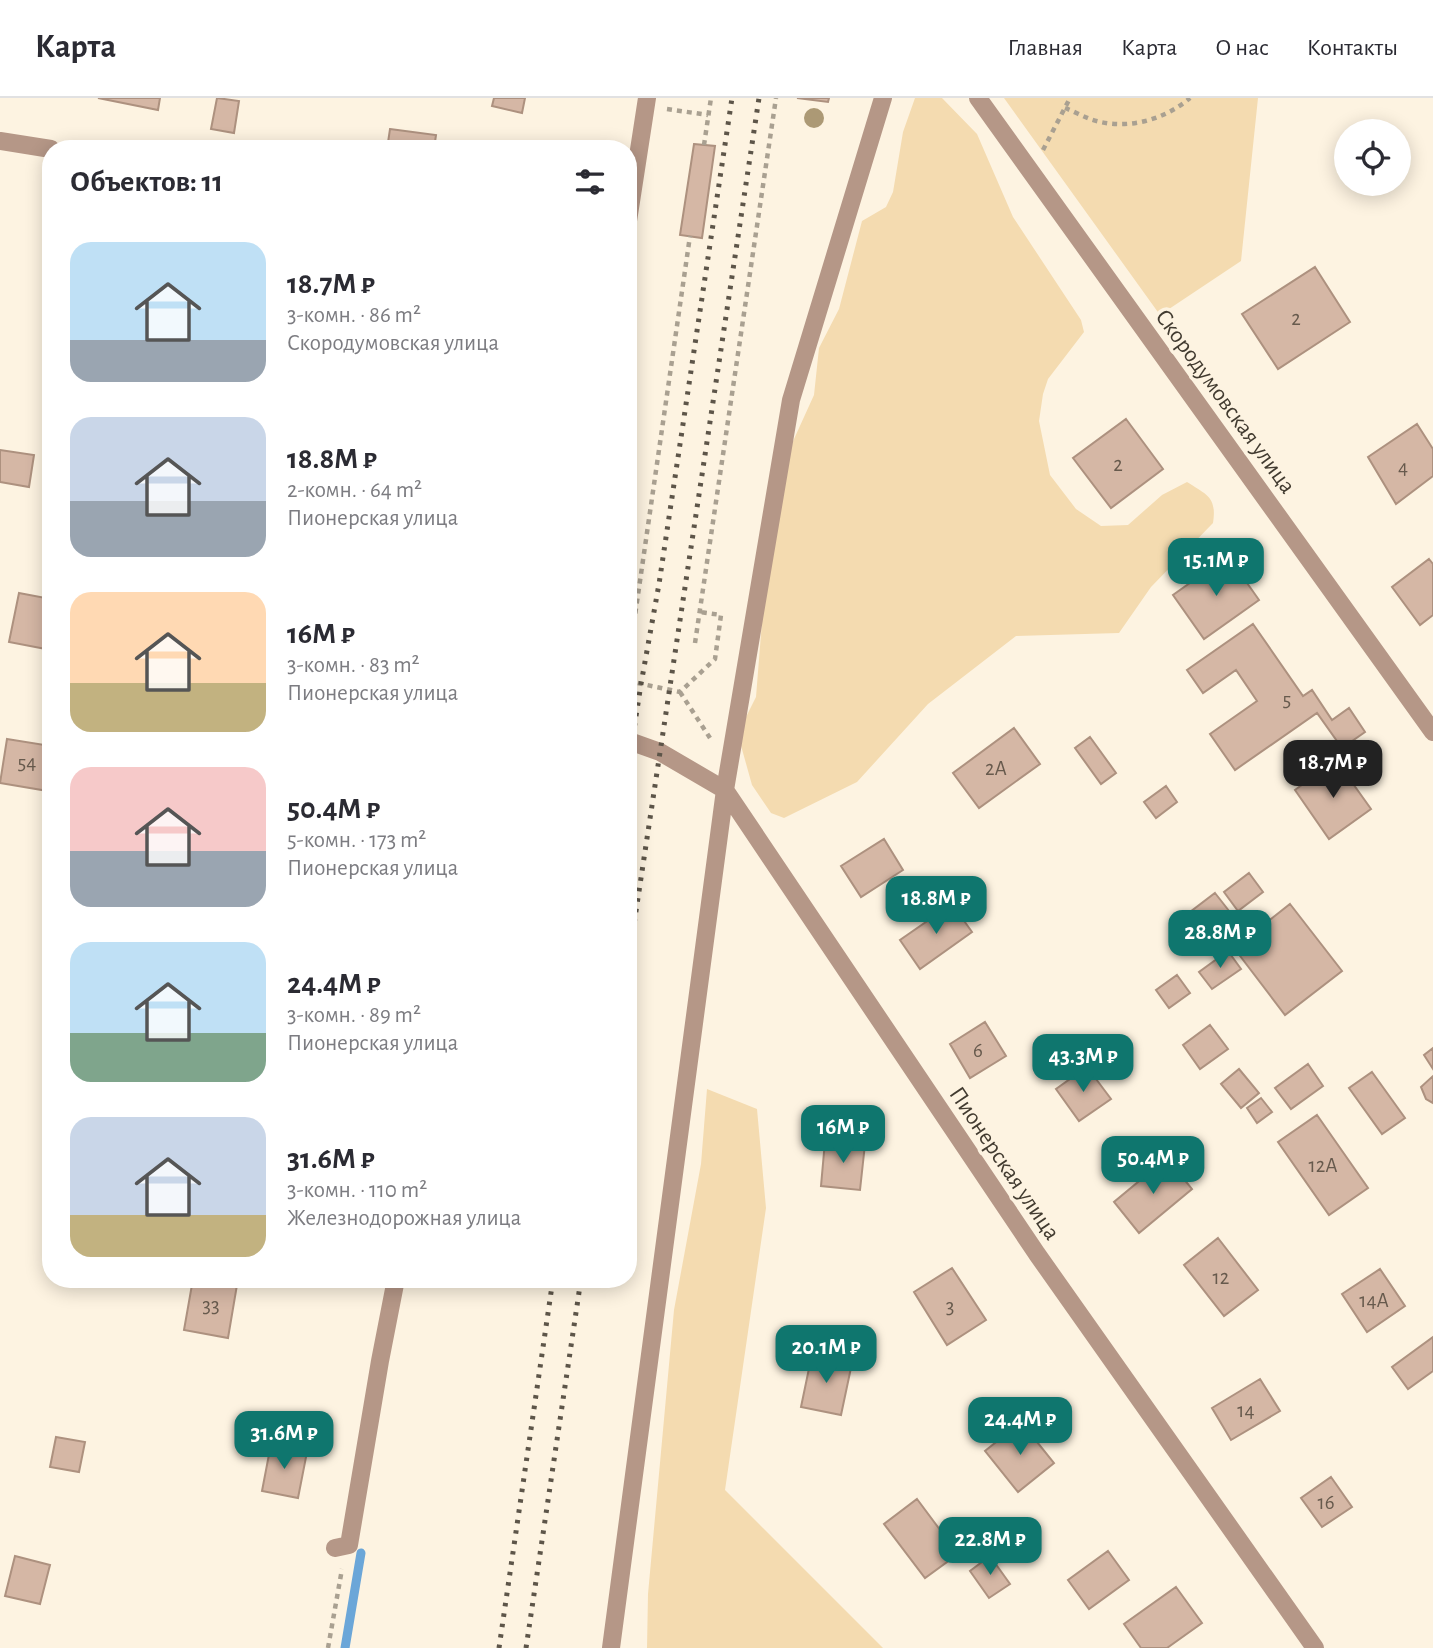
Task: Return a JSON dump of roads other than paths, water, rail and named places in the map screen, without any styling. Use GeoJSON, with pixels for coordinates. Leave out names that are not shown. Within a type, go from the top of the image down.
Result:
{"type":"FeatureCollection","features":[{"type":"Feature","properties":{"kind":"street"},"geometry":{"type":"LineString","coordinates":[[637,163],[647,98]]}},
{"type":"Feature","properties":{"kind":"street"},"geometry":{"type":"LineString","coordinates":[[611,1648],[725,790],[791,400],[883,98]]}},
{"type":"Feature","properties":{"kind":"street","name":"Скородумовская улица"},"geometry":{"type":"LineString","coordinates":[[978,98],[1433,732]]}},
{"type":"Feature","properties":{"kind":"street"},"geometry":{"type":"LineString","coordinates":[[0,141],[42,148]]}},
{"type":"Feature","properties":{"kind":"street","name":"Пионерская улица"},"geometry":{"type":"LineString","coordinates":[[637,744],[660,752],[725,790],[1037,1254],[1315,1648]]}},
{"type":"Feature","properties":{"kind":"street"},"geometry":{"type":"LineString","coordinates":[[342,1546],[394,1288]]}},
{"type":"Feature","properties":{"kind":"waterway"},"geometry":{"type":"LineString","coordinates":[[345,1648],[361,1553]]}},
{"type":"Feature","properties":{"kind":"railway"},"geometry":{"type":"LineString","coordinates":[[637,710],[659,584],[732,98]]}},
{"type":"Feature","properties":{"kind":"railway"},"geometry":{"type":"LineString","coordinates":[[637,905],[759,98]]}},
{"type":"Feature","properties":{"kind":"railway"},"geometry":{"type":"LineString","coordinates":[[499,1648],[552,1288]]}},
{"type":"Feature","properties":{"kind":"railway"},"geometry":{"type":"LineString","coordinates":[[526,1648],[580,1288]]}}]}
